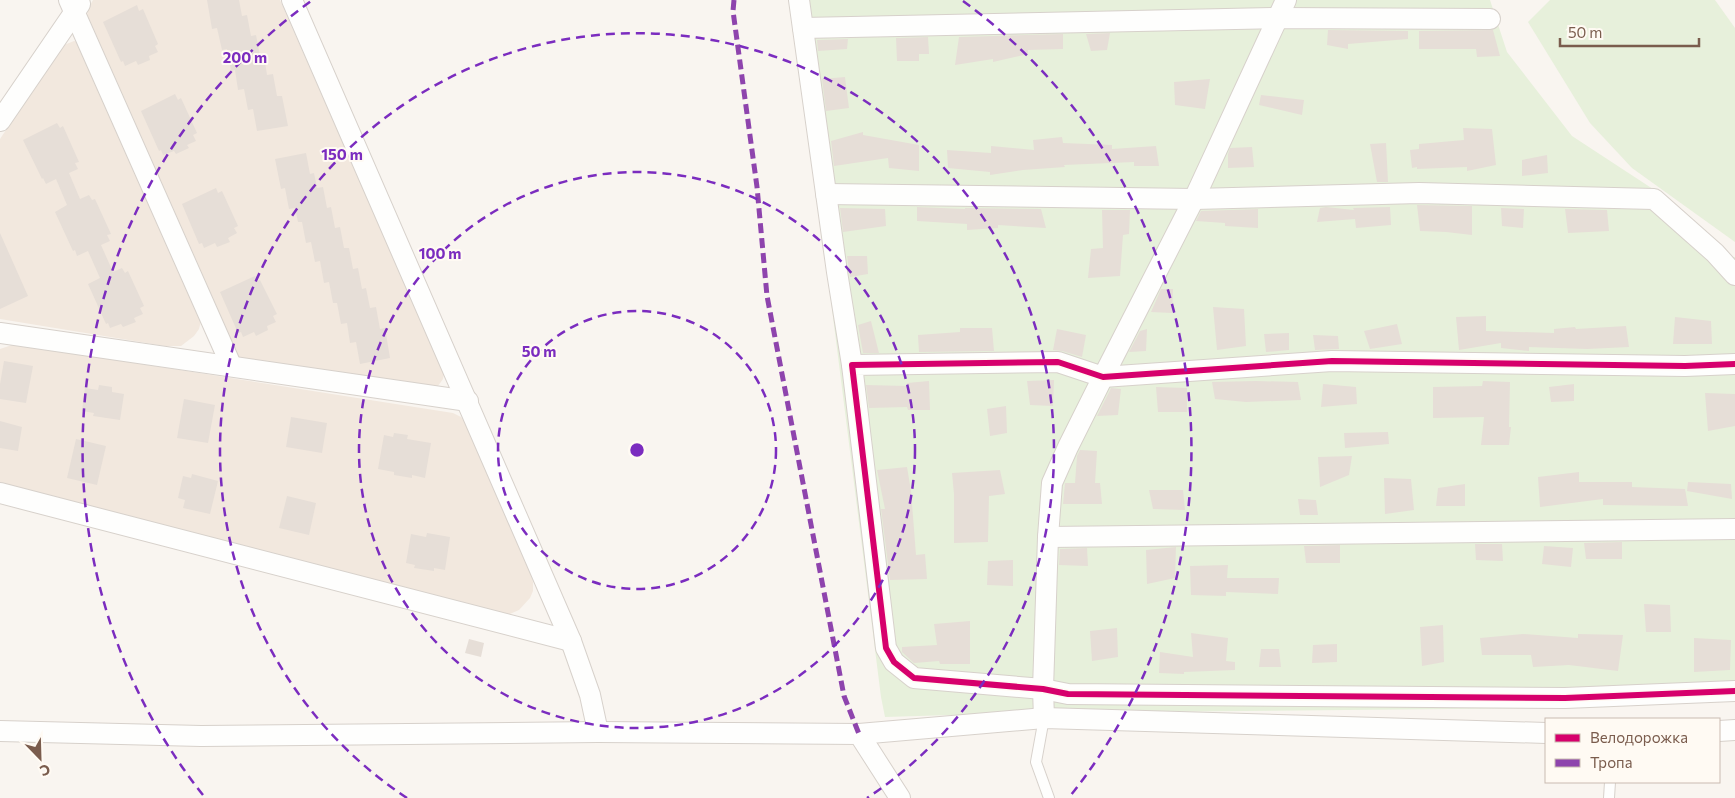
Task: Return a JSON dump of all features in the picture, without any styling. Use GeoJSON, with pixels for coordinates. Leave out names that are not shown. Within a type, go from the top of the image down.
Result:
{"type":"FeatureCollection","features":[{"type":"Feature","properties":{"kind":"street"},"geometry":{"type":"LineString","coordinates":[[292,0],[571,641],[590,695],[598,732]]}},
{"type":"Feature","properties":{"kind":"street"},"geometry":{"type":"LineString","coordinates":[[799,0],[852,365],[886,648],[894,662],[914,678],[1043,689],[1068,694],[1555,698],[1735,691]]}},
{"type":"Feature","properties":{"kind":"street"},"geometry":{"type":"LineString","coordinates":[[75,4],[231,365]]}},
{"type":"Feature","properties":{"kind":"street"},"geometry":{"type":"LineString","coordinates":[[0,121],[75,4]]}},
{"type":"Feature","properties":{"kind":"street"},"geometry":{"type":"LineString","coordinates":[[803,28],[1282,9],[1490,19]]}},
{"type":"Feature","properties":{"kind":"street"},"geometry":{"type":"LineString","coordinates":[[1044,718],[1043,689],[1048,537],[1052,483],[1103,377],[1194,199],[1282,9]]}},
{"type":"Feature","properties":{"kind":"street"},"geometry":{"type":"LineString","coordinates":[[826,194],[1194,199],[1419,193],[1654,199],[1715,253],[1735,275]]}},
{"type":"Feature","properties":{"kind":"street"},"geometry":{"type":"LineString","coordinates":[[0,333],[231,365],[468,401]]}},
{"type":"Feature","properties":{"kind":"street"},"geometry":{"type":"LineString","coordinates":[[852,365],[1058,362],[1103,377],[1332,361],[1685,366],[1735,364]]}},
{"type":"Feature","properties":{"kind":"street"},"geometry":{"type":"LineString","coordinates":[[0,493],[571,641]]}},
{"type":"Feature","properties":{"kind":"street"},"geometry":{"type":"LineString","coordinates":[[1048,537],[1735,529]]}},
{"type":"Feature","properties":{"kind":"street"},"geometry":{"type":"LineString","coordinates":[[0,731],[201,736],[598,732],[860,734],[1044,718],[1545,733]]}},
{"type":"Feature","properties":{"kind":"street"},"geometry":{"type":"LineString","coordinates":[[1720,730],[1735,730]]}},
{"type":"Feature","properties":{"kind":"street"},"geometry":{"type":"LineString","coordinates":[[860,734],[900,798]]}},
{"type":"Feature","properties":{"kind":"lane"},"geometry":{"type":"LineString","coordinates":[[1044,718],[1036,762],[1049,798]]}},
{"type":"Feature","properties":{"kind":"lane"},"geometry":{"type":"LineString","coordinates":[[1609,798],[1610,783]]}},
{"type":"Feature","properties":{"kind":"shaded area"},"geometry":{"type":"Polygon","coordinates":[[[93,0],[280,0],[441,366],[444,374],[438,386],[434,388],[248,361],[240,358],[234,352],[89,23],[88,9],[93,0]]]}},
{"type":"Feature","properties":{"kind":"shaded area"},"geometry":{"type":"Polygon","coordinates":[[[74,41],[79,42],[201,321],[199,329],[194,336],[181,346],[165,346],[0,319],[0,139],[57,53],[64,45],[74,41]]]}},
{"type":"Feature","properties":{"kind":"shaded area"},"geometry":{"type":"Polygon","coordinates":[[[15,344],[453,413],[461,417],[466,424],[530,572],[533,591],[530,598],[519,610],[505,616],[497,615],[0,483],[0,349],[15,344]]]}},
{"type":"Feature","properties":{"kind":"green space"},"geometry":{"type":"Polygon","coordinates":[[[793,0],[1490,0],[1507,52],[1572,136],[1656,191],[1730,257],[1735,257],[1735,699],[1553,708],[1022,713],[885,717],[793,0]]]}},
{"type":"Feature","properties":{"kind":"green space"},"geometry":{"type":"Polygon","coordinates":[[[1550,0],[1715,0],[1735,28],[1735,242],[1632,168],[1590,123],[1528,22],[1550,0]]]}},
{"type":"Feature","properties":{"kind":"building"},"geometry":{"type":"Polygon","coordinates":[[[207,0],[239,0],[242,16],[247,15],[251,36],[256,35],[260,56],[264,55],[267,75],[273,74],[277,96],[282,96],[288,126],[257,131],[253,109],[248,110],[244,89],[238,90],[235,70],[231,71],[227,49],[222,50],[217,28],[212,29],[207,0]]]}},
{"type":"Feature","properties":{"kind":"building"},"geometry":{"type":"Polygon","coordinates":[[[137,5],[139,11],[143,9],[158,44],[155,46],[158,52],[149,56],[150,60],[138,65],[136,61],[125,66],[123,61],[121,62],[103,22],[137,5]]]}},
{"type":"Feature","properties":{"kind":"building"},"geometry":{"type":"Polygon","coordinates":[[[1328,30],[1408,31],[1408,39],[1348,44],[1348,49],[1327,45],[1328,30]]]}},
{"type":"Feature","properties":{"kind":"building"},"geometry":{"type":"Polygon","coordinates":[[[1493,30],[1500,56],[1477,57],[1476,49],[1419,49],[1419,31],[1493,30]]]}},
{"type":"Feature","properties":{"kind":"building"},"geometry":{"type":"Polygon","coordinates":[[[1110,33],[1107,50],[1091,51],[1086,34],[1110,33]]]}},
{"type":"Feature","properties":{"kind":"building"},"geometry":{"type":"Polygon","coordinates":[[[1063,34],[1063,49],[1028,50],[1028,54],[993,62],[993,59],[955,65],[959,37],[1063,34]]]}},
{"type":"Feature","properties":{"kind":"building"},"geometry":{"type":"Polygon","coordinates":[[[928,37],[929,54],[919,54],[919,61],[897,61],[896,38],[928,37]]]}},
{"type":"Feature","properties":{"kind":"building"},"geometry":{"type":"Polygon","coordinates":[[[848,39],[847,49],[818,51],[817,40],[848,39]]]}},
{"type":"Feature","properties":{"kind":"building"},"geometry":{"type":"Polygon","coordinates":[[[845,77],[849,108],[826,111],[822,79],[845,77]]]}},
{"type":"Feature","properties":{"kind":"building"},"geometry":{"type":"Polygon","coordinates":[[[1210,79],[1205,109],[1175,105],[1174,82],[1210,79]]]}},
{"type":"Feature","properties":{"kind":"building"},"geometry":{"type":"Polygon","coordinates":[[[175,94],[178,100],[181,98],[197,133],[193,135],[196,141],[187,145],[189,148],[176,154],[174,151],[163,155],[161,150],[159,151],[141,111],[175,94]]]}},
{"type":"Feature","properties":{"kind":"building"},"geometry":{"type":"Polygon","coordinates":[[[1261,95],[1304,100],[1302,115],[1259,105],[1261,95]]]}},
{"type":"Feature","properties":{"kind":"building"},"geometry":{"type":"Polygon","coordinates":[[[57,123],[60,128],[63,126],[79,162],[75,163],[78,169],[69,173],[80,199],[89,195],[92,200],[95,199],[111,234],[107,235],[110,241],[101,245],[113,272],[122,268],[125,273],[128,271],[144,306],[140,308],[143,314],[134,318],[136,322],[123,327],[121,324],[110,328],[108,323],[106,324],[88,284],[100,278],[88,251],[77,256],[55,212],[67,205],[56,179],[46,184],[23,140],[57,123]]]}},
{"type":"Feature","properties":{"kind":"building"},"geometry":{"type":"Polygon","coordinates":[[[1463,128],[1492,129],[1496,165],[1467,171],[1467,167],[1412,168],[1410,150],[1419,149],[1419,144],[1464,140],[1463,128]]]}},
{"type":"Feature","properties":{"kind":"building"},"geometry":{"type":"Polygon","coordinates":[[[863,132],[863,135],[919,145],[919,171],[889,168],[888,158],[834,166],[831,141],[863,132]]]}},
{"type":"Feature","properties":{"kind":"building"},"geometry":{"type":"Polygon","coordinates":[[[1062,137],[1063,143],[1112,145],[1112,149],[1156,146],[1159,166],[1134,166],[1134,162],[1064,165],[1065,167],[990,175],[990,172],[948,168],[947,150],[991,153],[991,146],[1034,150],[1033,140],[1062,137]]]}},
{"type":"Feature","properties":{"kind":"building"},"geometry":{"type":"Polygon","coordinates":[[[1386,143],[1388,182],[1377,182],[1370,144],[1386,143]]]}},
{"type":"Feature","properties":{"kind":"building"},"geometry":{"type":"Polygon","coordinates":[[[1252,147],[1254,167],[1228,168],[1230,148],[1252,147]]]}},
{"type":"Feature","properties":{"kind":"building"},"geometry":{"type":"Polygon","coordinates":[[[306,153],[310,174],[314,173],[317,188],[323,187],[327,208],[331,207],[335,228],[340,227],[344,248],[349,248],[353,269],[358,268],[362,289],[366,288],[370,308],[376,307],[380,329],[385,328],[390,358],[360,364],[356,342],[350,343],[347,323],[341,324],[337,303],[333,303],[329,282],[324,283],[320,261],[315,262],[311,242],[306,243],[302,222],[298,222],[295,208],[289,209],[285,188],[281,189],[275,159],[306,153]]]}},
{"type":"Feature","properties":{"kind":"building"},"geometry":{"type":"Polygon","coordinates":[[[1547,155],[1548,173],[1522,176],[1522,160],[1547,155]]]}},
{"type":"Feature","properties":{"kind":"building"},"geometry":{"type":"Polygon","coordinates":[[[216,188],[218,193],[222,191],[238,226],[234,228],[237,233],[228,238],[230,242],[217,247],[215,243],[204,248],[202,243],[199,244],[182,204],[216,188]]]}},
{"type":"Feature","properties":{"kind":"building"},"geometry":{"type":"Polygon","coordinates":[[[1417,205],[1472,206],[1472,235],[1420,231],[1417,205]]]}},
{"type":"Feature","properties":{"kind":"building"},"geometry":{"type":"Polygon","coordinates":[[[917,207],[1041,209],[1046,228],[998,225],[998,228],[967,230],[967,224],[917,221],[917,207]]]}},
{"type":"Feature","properties":{"kind":"building"},"geometry":{"type":"Polygon","coordinates":[[[1390,207],[1391,225],[1356,228],[1355,219],[1317,222],[1320,208],[1354,210],[1353,208],[1390,207]]]}},
{"type":"Feature","properties":{"kind":"building"},"geometry":{"type":"Polygon","coordinates":[[[840,208],[885,209],[886,226],[843,232],[840,208]]]}},
{"type":"Feature","properties":{"kind":"building"},"geometry":{"type":"Polygon","coordinates":[[[1501,208],[1524,209],[1523,228],[1502,226],[1501,208]]]}},
{"type":"Feature","properties":{"kind":"building"},"geometry":{"type":"Polygon","coordinates":[[[1258,209],[1258,228],[1225,226],[1225,223],[1196,221],[1201,211],[1258,209]]]}},
{"type":"Feature","properties":{"kind":"building"},"geometry":{"type":"Polygon","coordinates":[[[1565,209],[1607,210],[1609,231],[1568,233],[1565,209]]]}},
{"type":"Feature","properties":{"kind":"building"},"geometry":{"type":"Polygon","coordinates":[[[1102,210],[1130,210],[1129,234],[1123,235],[1120,276],[1088,278],[1091,249],[1103,248],[1102,210]]]}},
{"type":"Feature","properties":{"kind":"building"},"geometry":{"type":"Polygon","coordinates":[[[0,233],[28,296],[0,309],[0,233]]]}},
{"type":"Feature","properties":{"kind":"building"},"geometry":{"type":"Polygon","coordinates":[[[847,256],[867,256],[868,274],[850,277],[847,256]]]}},
{"type":"Feature","properties":{"kind":"building"},"geometry":{"type":"Polygon","coordinates":[[[255,276],[257,281],[260,280],[277,314],[273,316],[276,322],[267,326],[268,330],[256,336],[254,332],[243,337],[241,332],[238,333],[220,292],[255,276]]]}},
{"type":"Feature","properties":{"kind":"building"},"geometry":{"type":"Polygon","coordinates":[[[1161,289],[1173,289],[1172,313],[1151,312],[1161,289]]]}},
{"type":"Feature","properties":{"kind":"building"},"geometry":{"type":"Polygon","coordinates":[[[1213,307],[1244,309],[1246,346],[1217,350],[1213,307]]]}},
{"type":"Feature","properties":{"kind":"building"},"geometry":{"type":"Polygon","coordinates":[[[1486,316],[1486,331],[1554,333],[1554,329],[1626,326],[1629,347],[1587,349],[1529,347],[1529,351],[1501,348],[1501,343],[1459,350],[1456,317],[1486,316]]]}},
{"type":"Feature","properties":{"kind":"building"},"geometry":{"type":"Polygon","coordinates":[[[1675,317],[1711,321],[1712,344],[1673,344],[1675,317]]]}},
{"type":"Feature","properties":{"kind":"building"},"geometry":{"type":"Polygon","coordinates":[[[871,321],[879,353],[863,353],[858,325],[871,321]]]}},
{"type":"Feature","properties":{"kind":"building"},"geometry":{"type":"Polygon","coordinates":[[[1397,324],[1402,344],[1370,349],[1364,331],[1397,324]]]}},
{"type":"Feature","properties":{"kind":"building"},"geometry":{"type":"Polygon","coordinates":[[[960,328],[992,328],[994,351],[919,352],[918,335],[960,332],[960,328]]]}},
{"type":"Feature","properties":{"kind":"building"},"geometry":{"type":"Polygon","coordinates":[[[1057,329],[1086,335],[1082,357],[1053,350],[1057,329]]]}},
{"type":"Feature","properties":{"kind":"building"},"geometry":{"type":"Polygon","coordinates":[[[1147,329],[1146,351],[1129,352],[1140,331],[1147,329]]]}},
{"type":"Feature","properties":{"kind":"building"},"geometry":{"type":"Polygon","coordinates":[[[1289,333],[1289,350],[1266,352],[1264,334],[1289,333]]]}},
{"type":"Feature","properties":{"kind":"building"},"geometry":{"type":"Polygon","coordinates":[[[1313,335],[1338,336],[1339,349],[1315,350],[1313,335]]]}},
{"type":"Feature","properties":{"kind":"building"},"geometry":{"type":"Polygon","coordinates":[[[4,361],[33,366],[26,403],[0,399],[0,384],[4,361]]]}},
{"type":"Feature","properties":{"kind":"building"},"geometry":{"type":"Polygon","coordinates":[[[1054,380],[1053,406],[1030,405],[1027,381],[1054,380]]]}},
{"type":"Feature","properties":{"kind":"building"},"geometry":{"type":"Polygon","coordinates":[[[929,381],[930,410],[908,410],[907,407],[869,408],[866,385],[907,386],[907,383],[929,381]]]}},
{"type":"Feature","properties":{"kind":"building"},"geometry":{"type":"Polygon","coordinates":[[[1483,381],[1510,382],[1509,427],[1511,427],[1509,445],[1481,445],[1484,417],[1433,418],[1433,387],[1482,386],[1483,381]]]}},
{"type":"Feature","properties":{"kind":"building"},"geometry":{"type":"Polygon","coordinates":[[[1212,382],[1298,382],[1301,400],[1246,402],[1215,399],[1212,382]]]}},
{"type":"Feature","properties":{"kind":"building"},"geometry":{"type":"Polygon","coordinates":[[[1323,384],[1356,387],[1357,404],[1321,407],[1323,384]]]}},
{"type":"Feature","properties":{"kind":"building"},"geometry":{"type":"Polygon","coordinates":[[[1574,384],[1574,401],[1551,402],[1549,387],[1574,384]]]}},
{"type":"Feature","properties":{"kind":"building"},"geometry":{"type":"Polygon","coordinates":[[[99,385],[112,387],[112,392],[124,394],[120,420],[93,416],[94,413],[82,411],[85,388],[98,390],[99,385]]]}},
{"type":"Feature","properties":{"kind":"building"},"geometry":{"type":"Polygon","coordinates":[[[1156,387],[1187,388],[1187,412],[1158,412],[1156,387]]]}},
{"type":"Feature","properties":{"kind":"building"},"geometry":{"type":"Polygon","coordinates":[[[1111,388],[1121,389],[1118,415],[1097,416],[1111,388]]]}},
{"type":"Feature","properties":{"kind":"building"},"geometry":{"type":"Polygon","coordinates":[[[1705,393],[1735,394],[1735,426],[1708,431],[1705,393]]]}},
{"type":"Feature","properties":{"kind":"building"},"geometry":{"type":"Polygon","coordinates":[[[184,399],[215,405],[208,443],[177,438],[184,399]]]}},
{"type":"Feature","properties":{"kind":"building"},"geometry":{"type":"Polygon","coordinates":[[[1006,406],[1007,433],[990,436],[987,409],[1006,406]]]}},
{"type":"Feature","properties":{"kind":"building"},"geometry":{"type":"Polygon","coordinates":[[[291,417],[327,423],[322,453],[286,447],[291,417]]]}},
{"type":"Feature","properties":{"kind":"building"},"geometry":{"type":"Polygon","coordinates":[[[0,421],[22,427],[18,451],[0,448],[0,421]]]}},
{"type":"Feature","properties":{"kind":"building"},"geometry":{"type":"Polygon","coordinates":[[[1388,432],[1389,444],[1345,448],[1344,433],[1388,432]]]}},
{"type":"Feature","properties":{"kind":"building"},"geometry":{"type":"Polygon","coordinates":[[[394,433],[408,435],[407,439],[431,443],[425,478],[412,475],[412,478],[394,475],[394,472],[378,469],[384,435],[393,437],[394,433]]]}},
{"type":"Feature","properties":{"kind":"building"},"geometry":{"type":"Polygon","coordinates":[[[76,439],[106,446],[97,485],[67,478],[76,439]]]}},
{"type":"Feature","properties":{"kind":"building"},"geometry":{"type":"Polygon","coordinates":[[[1080,450],[1097,451],[1095,483],[1100,483],[1102,504],[1063,504],[1065,483],[1075,483],[1077,456],[1080,450]]]}},
{"type":"Feature","properties":{"kind":"building"},"geometry":{"type":"Polygon","coordinates":[[[1352,456],[1349,475],[1320,487],[1318,457],[1352,456]]]}},
{"type":"Feature","properties":{"kind":"building"},"geometry":{"type":"Polygon","coordinates":[[[907,467],[911,491],[916,555],[925,554],[927,579],[890,580],[881,509],[885,509],[877,470],[907,467]]]}},
{"type":"Feature","properties":{"kind":"building"},"geometry":{"type":"Polygon","coordinates":[[[1000,470],[1005,494],[989,496],[988,542],[954,543],[952,473],[1000,470]]]}},
{"type":"Feature","properties":{"kind":"building"},"geometry":{"type":"Polygon","coordinates":[[[1579,472],[1579,482],[1632,482],[1632,487],[1685,489],[1688,506],[1603,505],[1603,499],[1540,507],[1538,477],[1579,472]]]}},
{"type":"Feature","properties":{"kind":"building"},"geometry":{"type":"Polygon","coordinates":[[[192,474],[218,481],[210,514],[183,508],[185,500],[178,498],[183,476],[191,478],[192,474]]]}},
{"type":"Feature","properties":{"kind":"building"},"geometry":{"type":"Polygon","coordinates":[[[1384,478],[1411,479],[1414,510],[1385,514],[1384,478]]]}},
{"type":"Feature","properties":{"kind":"building"},"geometry":{"type":"Polygon","coordinates":[[[1688,482],[1731,484],[1732,499],[1687,491],[1688,482]]]}},
{"type":"Feature","properties":{"kind":"building"},"geometry":{"type":"Polygon","coordinates":[[[1465,484],[1465,506],[1436,506],[1438,488],[1465,484]]]}},
{"type":"Feature","properties":{"kind":"building"},"geometry":{"type":"Polygon","coordinates":[[[1149,490],[1183,490],[1185,510],[1153,509],[1149,490]]]}},
{"type":"Feature","properties":{"kind":"building"},"geometry":{"type":"Polygon","coordinates":[[[287,496],[316,503],[309,535],[279,528],[287,496]]]}},
{"type":"Feature","properties":{"kind":"building"},"geometry":{"type":"Polygon","coordinates":[[[1298,499],[1316,500],[1318,515],[1300,515],[1298,499]]]}},
{"type":"Feature","properties":{"kind":"building"},"geometry":{"type":"Polygon","coordinates":[[[427,533],[450,537],[445,570],[434,568],[434,571],[414,568],[415,565],[406,563],[411,534],[426,537],[427,533]]]}},
{"type":"Feature","properties":{"kind":"building"},"geometry":{"type":"Polygon","coordinates":[[[1622,542],[1622,559],[1586,559],[1584,543],[1622,542]]]}},
{"type":"Feature","properties":{"kind":"building"},"geometry":{"type":"Polygon","coordinates":[[[1475,544],[1502,544],[1503,561],[1476,560],[1475,544]]]}},
{"type":"Feature","properties":{"kind":"building"},"geometry":{"type":"Polygon","coordinates":[[[1340,545],[1340,563],[1306,563],[1304,546],[1340,545]]]}},
{"type":"Feature","properties":{"kind":"building"},"geometry":{"type":"Polygon","coordinates":[[[1544,546],[1573,548],[1571,567],[1542,564],[1544,546]]]}},
{"type":"Feature","properties":{"kind":"building"},"geometry":{"type":"Polygon","coordinates":[[[1176,547],[1175,578],[1147,584],[1146,550],[1176,547]]]}},
{"type":"Feature","properties":{"kind":"building"},"geometry":{"type":"Polygon","coordinates":[[[1087,548],[1088,566],[1059,565],[1060,549],[1087,548]]]}},
{"type":"Feature","properties":{"kind":"building"},"geometry":{"type":"Polygon","coordinates":[[[1013,560],[1013,586],[987,585],[988,561],[1013,560]]]}},
{"type":"Feature","properties":{"kind":"building"},"geometry":{"type":"Polygon","coordinates":[[[1228,565],[1227,578],[1279,578],[1278,594],[1226,592],[1226,596],[1191,595],[1190,566],[1228,565]]]}},
{"type":"Feature","properties":{"kind":"building"},"geometry":{"type":"Polygon","coordinates":[[[1644,604],[1670,605],[1671,632],[1646,632],[1644,604]]]}},
{"type":"Feature","properties":{"kind":"building"},"geometry":{"type":"Polygon","coordinates":[[[970,621],[970,664],[940,664],[939,661],[914,663],[902,652],[902,647],[937,645],[934,624],[970,621]]]}},
{"type":"Feature","properties":{"kind":"building"},"geometry":{"type":"Polygon","coordinates":[[[1443,625],[1444,662],[1422,666],[1420,627],[1443,625]]]}},
{"type":"Feature","properties":{"kind":"building"},"geometry":{"type":"Polygon","coordinates":[[[1117,628],[1118,657],[1092,661],[1090,631],[1117,628]]]}},
{"type":"Feature","properties":{"kind":"building"},"geometry":{"type":"Polygon","coordinates":[[[1191,633],[1228,638],[1226,661],[1235,662],[1235,670],[1184,672],[1184,674],[1159,673],[1160,652],[1193,657],[1191,633]]]}},
{"type":"Feature","properties":{"kind":"building"},"geometry":{"type":"Polygon","coordinates":[[[1523,634],[1578,638],[1578,634],[1623,635],[1618,671],[1569,665],[1533,667],[1531,655],[1482,655],[1480,638],[1523,634]]]}},
{"type":"Feature","properties":{"kind":"building"},"geometry":{"type":"Polygon","coordinates":[[[1694,638],[1731,640],[1730,670],[1694,672],[1694,638]]]}},
{"type":"Feature","properties":{"kind":"building"},"geometry":{"type":"Polygon","coordinates":[[[469,639],[484,643],[481,657],[465,653],[469,639]]]}},
{"type":"Feature","properties":{"kind":"building"},"geometry":{"type":"Polygon","coordinates":[[[1337,644],[1337,662],[1312,663],[1313,645],[1337,644]]]}},
{"type":"Feature","properties":{"kind":"building"},"geometry":{"type":"Polygon","coordinates":[[[1261,649],[1279,649],[1281,667],[1259,667],[1261,649]]]}},
{"type":"Feature","properties":{"kind":"marked path"},"geometry":{"type":"LineString","coordinates":[[734,0],[733,11],[757,187],[767,296],[844,696],[859,734]]}},
{"type":"Feature","properties":{"kind":"cycle path"},"geometry":{"type":"LineString","coordinates":[[1735,364],[1685,366],[1332,361],[1103,377],[1058,362],[852,365],[886,648],[894,662],[914,678],[1043,689],[1068,694],[1565,698],[1735,691]]}}]}
